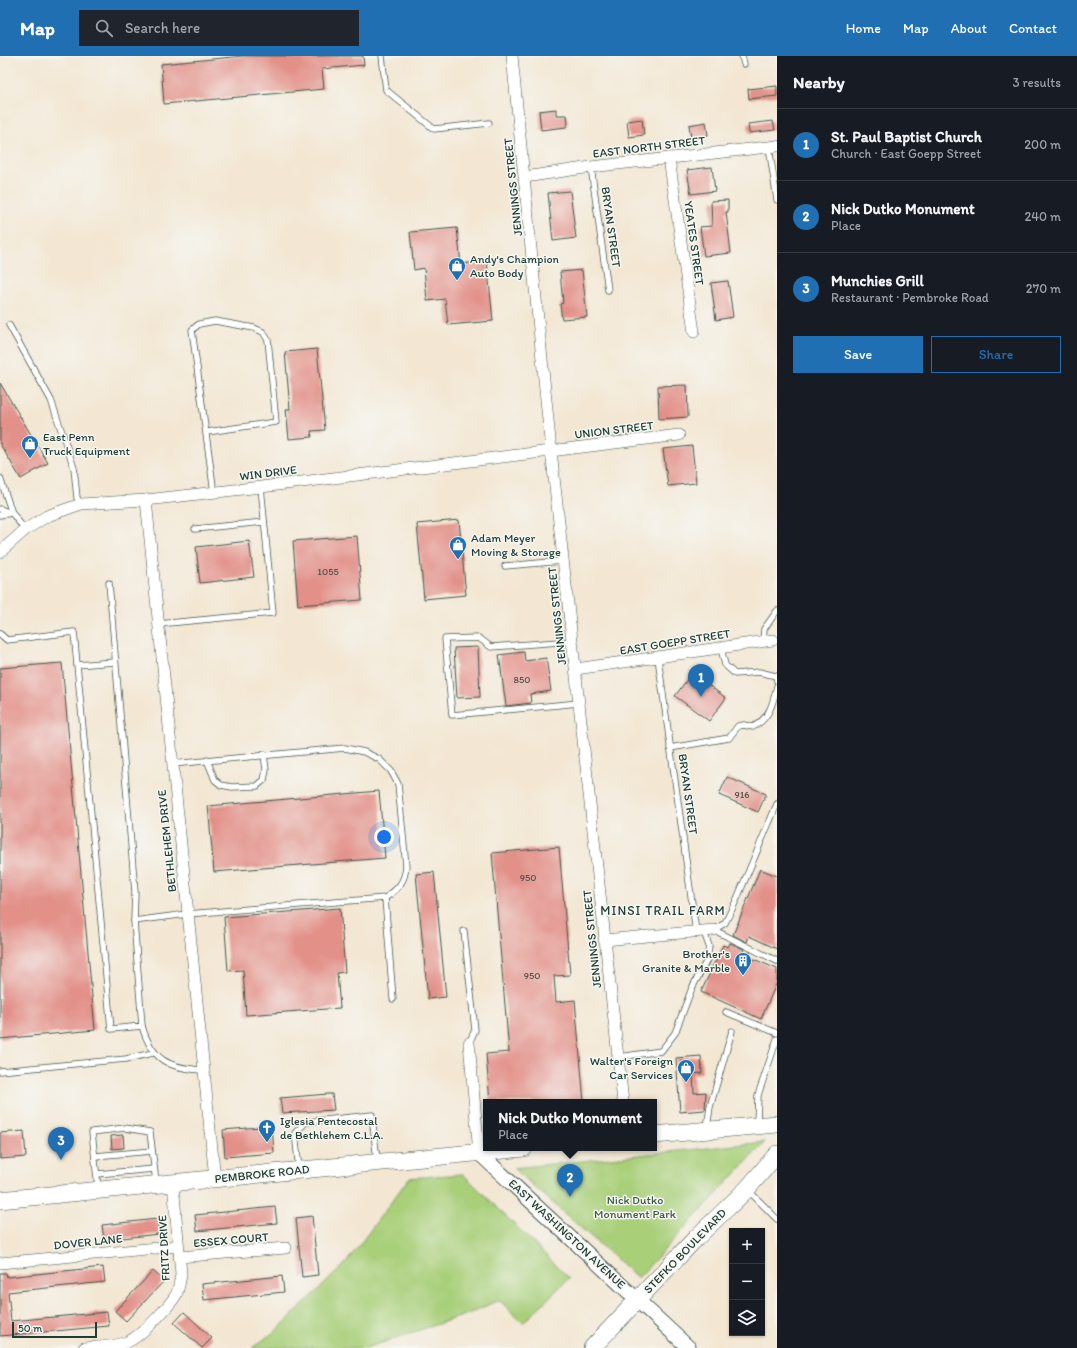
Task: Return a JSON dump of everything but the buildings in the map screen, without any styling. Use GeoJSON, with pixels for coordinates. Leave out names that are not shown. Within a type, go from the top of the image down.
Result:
{"type":"FeatureCollection","features":[{"type":"Feature","properties":{"kind":"main road"},"geometry":{"type":"LineString","coordinates":[[657,1135],[777,1124]]}},
{"type":"Feature","properties":{"kind":"main road","name":"PEMBROKE ROAD"},"geometry":{"type":"LineString","coordinates":[[0,1200],[97,1183],[155,1177],[173,1183],[498,1151]]}},
{"type":"Feature","properties":{"kind":"main road","name":"STEFKO BOULEVARD"},"geometry":{"type":"LineString","coordinates":[[592,1348],[637,1300],[747,1189],[777,1154]]}},
{"type":"Feature","properties":{"kind":"street","name":"JENNINGS STREET"},"geometry":{"type":"LineString","coordinates":[[512,56],[551,450],[623,1099]]}},
{"type":"Feature","properties":{"kind":"street","name":"EAST NORTH STREET"},"geometry":{"type":"LineString","coordinates":[[525,177],[591,167],[773,146]]}},
{"type":"Feature","properties":{"kind":"street","name":"YEATES STREET"},"geometry":{"type":"LineString","coordinates":[[669,158],[694,332]]}},
{"type":"Feature","properties":{"kind":"street","name":"UNION STREET"},"geometry":{"type":"LineString","coordinates":[[551,450],[679,435]]}},
{"type":"Feature","properties":{"kind":"street","name":"WIN DRIVE"},"geometry":{"type":"LineString","coordinates":[[0,552],[25,530],[47,516],[81,504],[146,500],[214,493],[551,450]]}},
{"type":"Feature","properties":{"kind":"street","name":"BETHLEHEM DRIVE"},"geometry":{"type":"LineString","coordinates":[[146,500],[214,1179]]}},
{"type":"Feature","properties":{"kind":"street","name":"EAST GOEPP STREET"},"geometry":{"type":"LineString","coordinates":[[576,669],[771,641]]}},
{"type":"Feature","properties":{"kind":"street"},"geometry":{"type":"LineString","coordinates":[[604,940],[705,932]]}},
{"type":"Feature","properties":{"kind":"street"},"geometry":{"type":"LineString","coordinates":[[469,1043],[477,1140],[480,1153]]}},
{"type":"Feature","properties":{"kind":"street","name":"EAST WASHINGTON AVENUE"},"geometry":{"type":"LineString","coordinates":[[480,1153],[689,1348]]}},
{"type":"Feature","properties":{"kind":"street","name":"FRITZ DRIVE"},"geometry":{"type":"LineString","coordinates":[[84,1348],[121,1344],[136,1336],[164,1310],[176,1295],[180,1281],[173,1183]]}},
{"type":"Feature","properties":{"kind":"street","name":"DOVER LANE"},"geometry":{"type":"LineString","coordinates":[[0,1263],[178,1246]]}},
{"type":"Feature","properties":{"kind":"street","name":"ESSEX COURT"},"geometry":{"type":"LineString","coordinates":[[179,1257],[286,1248]]}},
{"type":"Feature","properties":{"kind":"lane"},"geometry":{"type":"LineString","coordinates":[[382,56],[386,90],[434,129],[489,123]]}},
{"type":"Feature","properties":{"kind":"lane"},"geometry":{"type":"LineString","coordinates":[[742,56],[744,64]]}},
{"type":"Feature","properties":{"kind":"lane"},"geometry":{"type":"LineString","coordinates":[[773,146],[777,200]]}},
{"type":"Feature","properties":{"kind":"lane","name":"BRYAN STREET"},"geometry":{"type":"LineString","coordinates":[[591,167],[608,290]]}},
{"type":"Feature","properties":{"kind":"lane"},"geometry":{"type":"LineString","coordinates":[[207,432],[276,422],[268,340],[263,332],[254,328],[215,321],[199,324],[192,330],[207,432],[214,493]]}},
{"type":"Feature","properties":{"kind":"lane"},"geometry":{"type":"LineString","coordinates":[[9,325],[51,400],[74,468],[77,498],[81,504]]}},
{"type":"Feature","properties":{"kind":"lane"},"geometry":{"type":"LineString","coordinates":[[0,478],[12,513],[25,530]]}},
{"type":"Feature","properties":{"kind":"lane"},"geometry":{"type":"LineString","coordinates":[[158,624],[273,613],[261,487]]}},
{"type":"Feature","properties":{"kind":"lane"},"geometry":{"type":"LineString","coordinates":[[0,509],[12,513]]}},
{"type":"Feature","properties":{"kind":"lane"},"geometry":{"type":"LineString","coordinates":[[0,515],[12,513]]}},
{"type":"Feature","properties":{"kind":"lane"},"geometry":{"type":"LineString","coordinates":[[195,529],[264,522]]}},
{"type":"Feature","properties":{"kind":"lane"},"geometry":{"type":"LineString","coordinates":[[505,566],[564,561]]}},
{"type":"Feature","properties":{"kind":"lane"},"geometry":{"type":"LineString","coordinates":[[109,583],[114,662],[135,892],[134,921],[142,1026],[147,1043],[153,1053],[172,1065],[202,1070]]}},
{"type":"Feature","properties":{"kind":"lane"},"geometry":{"type":"LineString","coordinates":[[771,641],[764,629],[777,611]]}},
{"type":"Feature","properties":{"kind":"lane"},"geometry":{"type":"LineString","coordinates":[[0,634],[7,640],[74,632],[111,1029],[142,1026]]}},
{"type":"Feature","properties":{"kind":"lane"},"geometry":{"type":"LineString","coordinates":[[573,640],[491,647],[479,638],[445,639],[452,715],[580,703]]}},
{"type":"Feature","properties":{"kind":"lane"},"geometry":{"type":"LineString","coordinates":[[721,648],[725,665],[735,674],[759,672],[776,676],[777,681]]}},
{"type":"Feature","properties":{"kind":"lane","name":"BRYAN STREET"},"geometry":{"type":"LineString","coordinates":[[619,1057],[660,1051],[675,1033],[692,988],[707,960],[709,946],[705,932],[670,748],[658,658]]}},
{"type":"Feature","properties":{"kind":"lane"},"geometry":{"type":"LineString","coordinates":[[77,665],[114,662]]}},
{"type":"Feature","properties":{"kind":"lane"},"geometry":{"type":"LineString","coordinates":[[670,748],[729,738],[738,726],[744,725],[753,727],[763,722],[772,704],[777,686]]}},
{"type":"Feature","properties":{"kind":"lane"},"geometry":{"type":"LineString","coordinates":[[134,921],[187,914],[385,898],[396,890],[405,877],[406,866],[398,784],[391,771],[379,759],[364,752],[345,748],[264,754],[172,764]]}},
{"type":"Feature","properties":{"kind":"lane"},"geometry":{"type":"LineString","coordinates":[[208,760],[215,780],[221,786],[257,786],[264,780],[266,770],[264,754]]}},
{"type":"Feature","properties":{"kind":"lane"},"geometry":{"type":"LineString","coordinates":[[705,932],[725,923],[777,804]]}},
{"type":"Feature","properties":{"kind":"lane"},"geometry":{"type":"LineString","coordinates":[[770,821],[777,824]]}},
{"type":"Feature","properties":{"kind":"lane"},"geometry":{"type":"LineString","coordinates":[[385,898],[393,999]]}},
{"type":"Feature","properties":{"kind":"lane"},"geometry":{"type":"LineString","coordinates":[[464,931],[475,1030],[469,1043]]}},
{"type":"Feature","properties":{"kind":"lane"},"geometry":{"type":"LineString","coordinates":[[705,932],[777,961]]}},
{"type":"Feature","properties":{"kind":"lane"},"geometry":{"type":"LineString","coordinates":[[726,1012],[777,1033]]}},
{"type":"Feature","properties":{"kind":"lane"},"geometry":{"type":"LineString","coordinates":[[707,1130],[710,1107],[732,1032]]}},
{"type":"Feature","properties":{"kind":"lane"},"geometry":{"type":"LineString","coordinates":[[757,1126],[758,1095],[777,1039]]}},
{"type":"Feature","properties":{"kind":"lane"},"geometry":{"type":"LineString","coordinates":[[0,1071],[126,1059],[153,1053]]}},
{"type":"Feature","properties":{"kind":"lane"},"geometry":{"type":"LineString","coordinates":[[300,1171],[295,1133],[306,1122],[372,1115],[377,1163]]}},
{"type":"Feature","properties":{"kind":"lane"},"geometry":{"type":"LineString","coordinates":[[97,1183],[92,1132],[125,1128],[150,1132],[155,1177]]}},
{"type":"Feature","properties":{"kind":"lane"},"geometry":{"type":"LineString","coordinates":[[95,1156],[152,1150]]}},
{"type":"Feature","properties":{"kind":"lane"},"geometry":{"type":"LineString","coordinates":[[747,1189],[777,1219]]}},
{"type":"Feature","properties":{"kind":"green space","name":"Nick Dutko Monument Park"},"geometry":{"type":"Polygon","coordinates":[[[765,1142],[638,1278],[513,1168],[765,1142]]]}},
{"type":"Feature","properties":{"kind":"green space"},"geometry":{"type":"Polygon","coordinates":[[[463,1174],[569,1278],[523,1323],[499,1300],[468,1314],[366,1348],[252,1348],[277,1330],[346,1263],[409,1178],[463,1174]]]}},
{"type":"Feature","properties":{"kind":"place","name":"Andy's Champion Auto Body"},"geometry":{"type":"Point","coordinates":[457,281]}},
{"type":"Feature","properties":{"kind":"place","name":"East Penn Truck Equipment"},"geometry":{"type":"Point","coordinates":[30,459]}},
{"type":"Feature","properties":{"kind":"place","name":"Adam Meyer Moving & Storage"},"geometry":{"type":"Point","coordinates":[458,560]}},
{"type":"Feature","properties":{"kind":"place","name":"St. Paul Baptist Church"},"geometry":{"type":"Point","coordinates":[701,697]}},
{"type":"Feature","properties":{"kind":"place","name":"Brother's Granite & Marble"},"geometry":{"type":"Point","coordinates":[743,976]}},
{"type":"Feature","properties":{"kind":"place","name":"Walter's Foreign Car Services"},"geometry":{"type":"Point","coordinates":[686,1083]}},
{"type":"Feature","properties":{"kind":"place","name":"Iglesia Pentecostal de Bethlehem C.L.A."},"geometry":{"type":"Point","coordinates":[267,1143]}},
{"type":"Feature","properties":{"kind":"place","name":"Munchies Grill"},"geometry":{"type":"Point","coordinates":[61,1160]}},
{"type":"Feature","properties":{"kind":"place","name":"Nick Dutko Monument"},"geometry":{"type":"Point","coordinates":[570,1197]}},
{"type":"Feature","properties":{"kind":"district","name":"MINSI TRAIL FARM"},"geometry":{"type":"Point","coordinates":[663,910]}}]}
